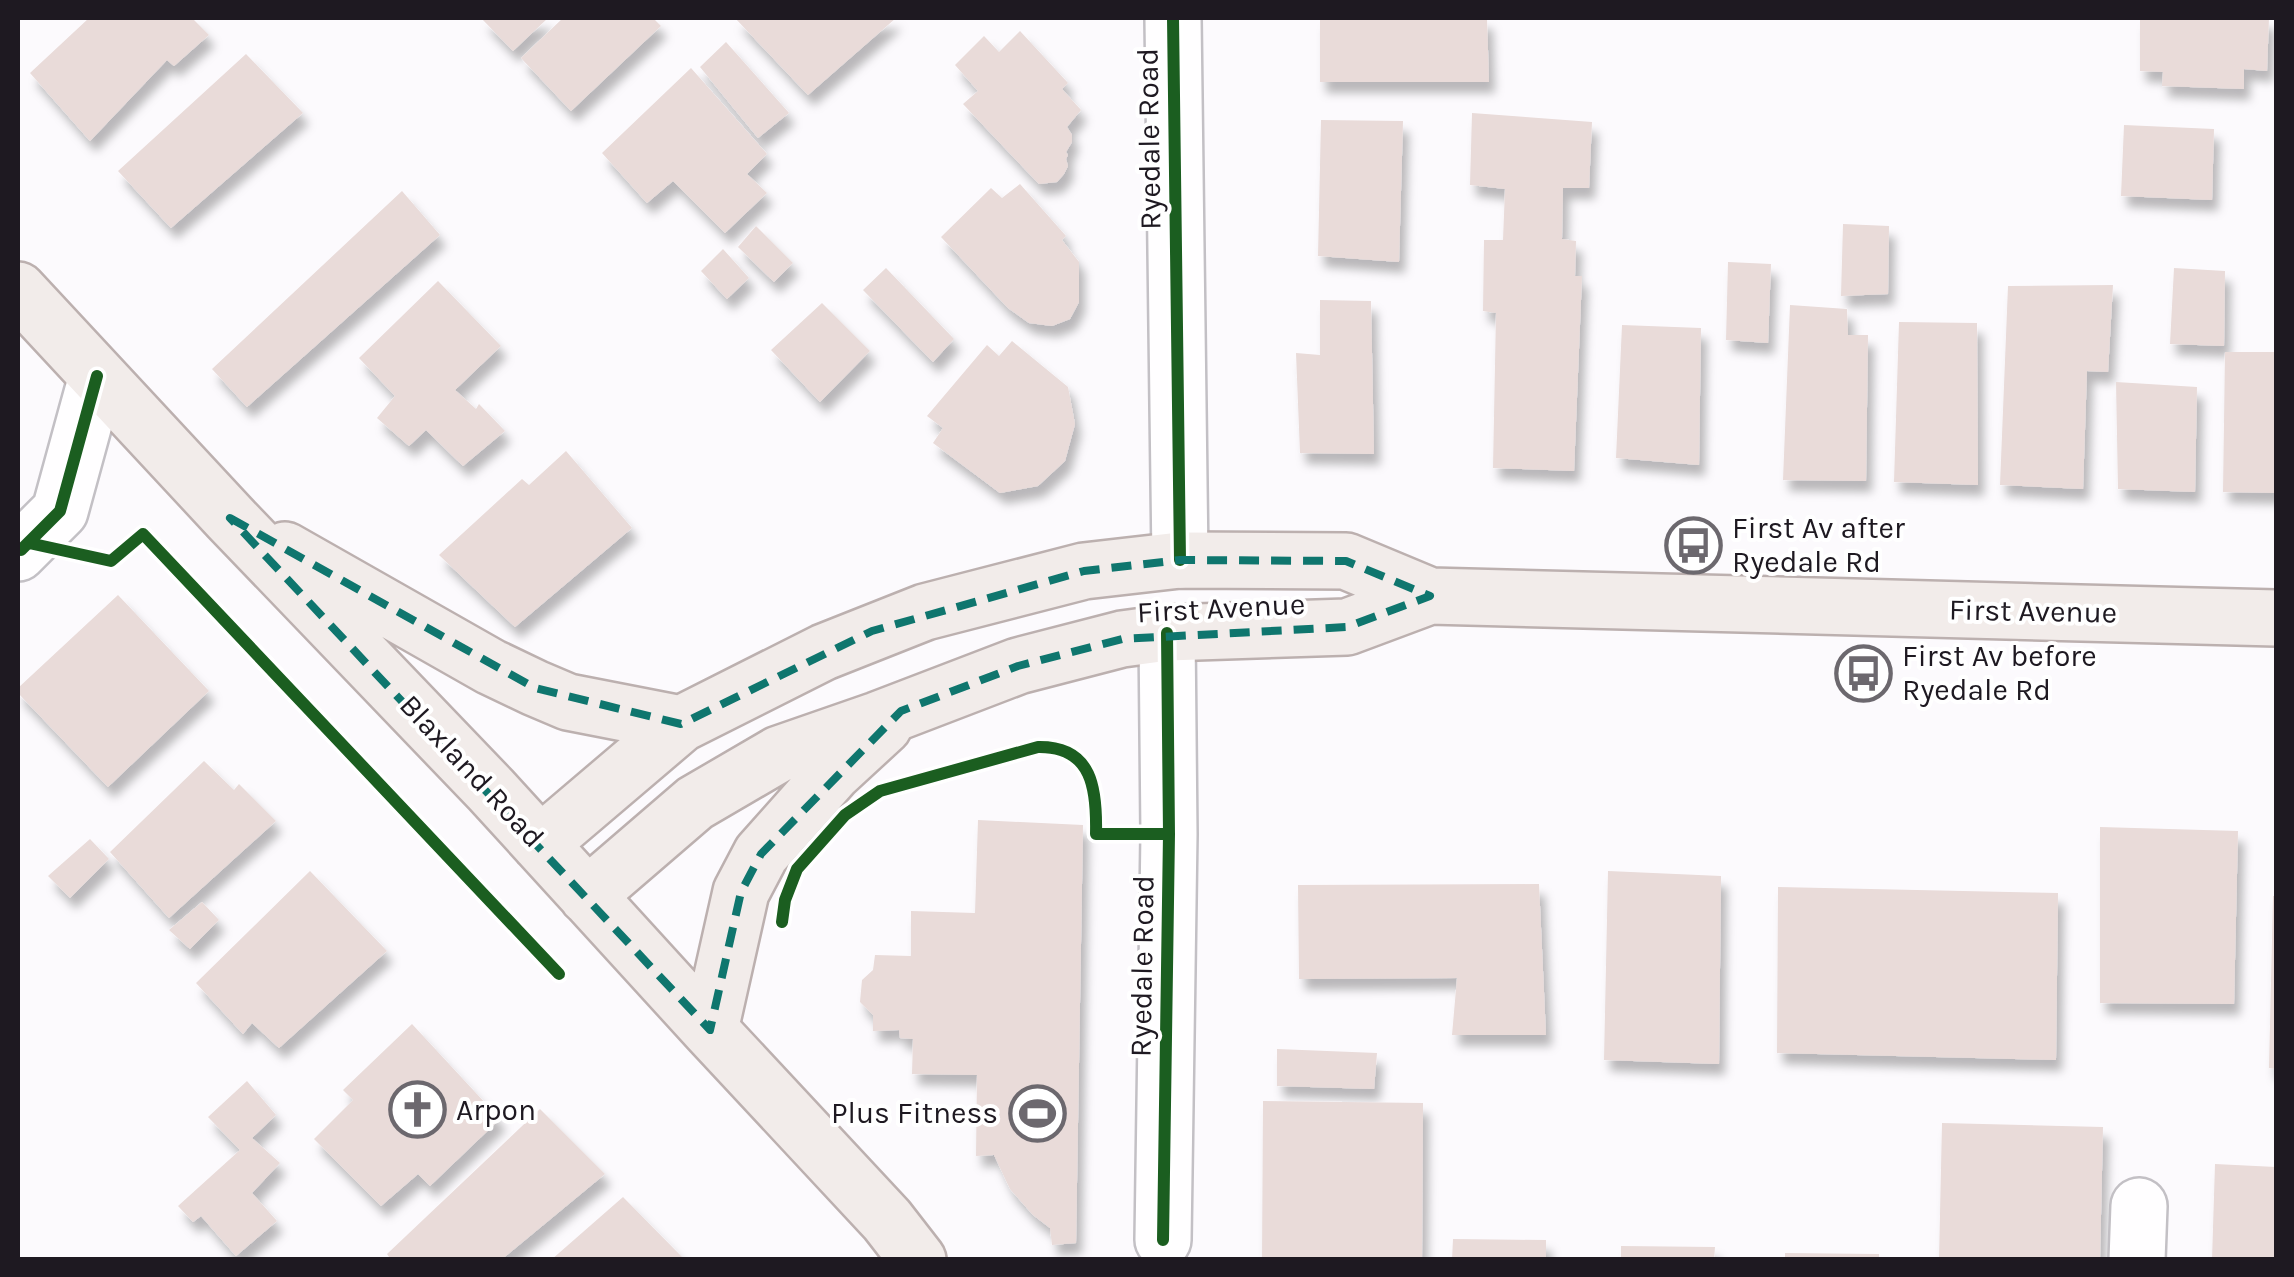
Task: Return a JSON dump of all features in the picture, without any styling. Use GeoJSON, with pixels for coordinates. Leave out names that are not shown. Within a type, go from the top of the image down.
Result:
{"type":"FeatureCollection","features":[{"type":"Feature","properties":{"kind":"main road","name":"Blaxland Road"},"geometry":{"type":"LineString","coordinates":[[18,290],[491,790],[887,1220],[918,1260]]}},
{"type":"Feature","properties":{"kind":"main road"},"geometry":{"type":"LineString","coordinates":[[230,518],[534,688],[568,702],[681,724]]}},
{"type":"Feature","properties":{"kind":"main road","name":"First Avenue"},"geometry":{"type":"LineString","coordinates":[[540,844],[681,724],[824,652],[925,612],[1084,571],[1180,560],[1346,561],[1430,596],[2276,618]]}},
{"type":"Feature","properties":{"kind":"main road","name":"First Avenue"},"geometry":{"type":"LineString","coordinates":[[587,896],[694,803],[779,754],[1018,666],[1122,639],[1168,633],[1347,627],[1430,596]]}},
{"type":"Feature","properties":{"kind":"main road"},"geometry":{"type":"LineString","coordinates":[[710,1030],[740,892],[761,854],[833,773],[901,711]]}},
{"type":"Feature","properties":{"kind":"street","name":"Ryedale Road"},"geometry":{"type":"LineString","coordinates":[[1173,18],[1180,560]]}},
{"type":"Feature","properties":{"kind":"street"},"geometry":{"type":"LineString","coordinates":[[18,553],[60,511],[97,376]]}},
{"type":"Feature","properties":{"kind":"street","name":"Ryedale Road"},"geometry":{"type":"LineString","coordinates":[[1163,1240],[1168,633]]}},
{"type":"Feature","properties":{"kind":"street"},"geometry":{"type":"LineString","coordinates":[[2137,1260],[2138,1206]]}},
{"type":"Feature","properties":{"kind":"highlighted area"},"geometry":{"type":"Polygon","coordinates":[[[230,518],[535,688],[681,724],[872,631],[1084,571],[1180,560],[1346,561],[1430,596],[1347,627],[1122,639],[1018,666],[901,711],[761,854],[741,892],[710,1030],[230,518]]]}},
{"type":"Feature","properties":{"kind":"building"},"geometry":{"type":"Polygon","coordinates":[[[89,18],[192,18],[209,35],[174,66],[167,60],[90,141],[30,73],[89,18]]]}},
{"type":"Feature","properties":{"kind":"building"},"geometry":{"type":"Polygon","coordinates":[[[481,18],[548,18],[513,51],[481,18]]]}},
{"type":"Feature","properties":{"kind":"building"},"geometry":{"type":"Polygon","coordinates":[[[563,18],[653,18],[661,26],[571,111],[521,58],[563,18]]]}},
{"type":"Feature","properties":{"kind":"building"},"geometry":{"type":"Polygon","coordinates":[[[735,18],[896,18],[808,95],[735,18]]]}},
{"type":"Feature","properties":{"kind":"building"},"geometry":{"type":"Polygon","coordinates":[[[1320,18],[1487,18],[1489,82],[1320,82],[1320,18]]]}},
{"type":"Feature","properties":{"kind":"building"},"geometry":{"type":"Polygon","coordinates":[[[2140,18],[2269,18],[2267,71],[2244,69],[2244,89],[2162,86],[2163,72],[2140,71],[2140,18]]]}},
{"type":"Feature","properties":{"kind":"building"},"geometry":{"type":"Polygon","coordinates":[[[1020,31],[1068,83],[1062,89],[1081,110],[1067,127],[1072,135],[1066,152],[1068,166],[1057,182],[1039,184],[963,104],[978,91],[955,65],[984,36],[999,52],[1020,31]]]}},
{"type":"Feature","properties":{"kind":"building"},"geometry":{"type":"Polygon","coordinates":[[[726,42],[789,113],[758,138],[700,67],[726,42]]]}},
{"type":"Feature","properties":{"kind":"building"},"geometry":{"type":"Polygon","coordinates":[[[246,54],[303,113],[171,228],[118,171],[246,54]]]}},
{"type":"Feature","properties":{"kind":"building"},"geometry":{"type":"Polygon","coordinates":[[[691,68],[767,154],[747,174],[767,193],[725,233],[673,181],[647,203],[602,153],[691,68]]]}},
{"type":"Feature","properties":{"kind":"building"},"geometry":{"type":"Polygon","coordinates":[[[1472,113],[1592,122],[1589,188],[1563,188],[1562,239],[1576,241],[1575,276],[1582,276],[1574,471],[1493,468],[1496,313],[1483,311],[1484,240],[1503,240],[1505,189],[1470,185],[1472,113]]]}},
{"type":"Feature","properties":{"kind":"building"},"geometry":{"type":"Polygon","coordinates":[[[1321,120],[1403,121],[1399,262],[1318,256],[1321,120]]]}},
{"type":"Feature","properties":{"kind":"building"},"geometry":{"type":"Polygon","coordinates":[[[2124,125],[2214,129],[2212,200],[2121,196],[2124,125]]]}},
{"type":"Feature","properties":{"kind":"building"},"geometry":{"type":"Polygon","coordinates":[[[1020,184],[1066,236],[1062,240],[1079,262],[1079,302],[1070,319],[1052,326],[1029,323],[1008,308],[941,237],[991,188],[1002,198],[1020,184]]]}},
{"type":"Feature","properties":{"kind":"building"},"geometry":{"type":"Polygon","coordinates":[[[402,191],[440,235],[247,407],[212,369],[402,191]]]}},
{"type":"Feature","properties":{"kind":"building"},"geometry":{"type":"Polygon","coordinates":[[[1843,224],[1889,226],[1888,294],[1841,296],[1843,224]]]}},
{"type":"Feature","properties":{"kind":"building"},"geometry":{"type":"Polygon","coordinates":[[[756,226],[793,263],[774,282],[738,247],[756,226]]]}},
{"type":"Feature","properties":{"kind":"building"},"geometry":{"type":"Polygon","coordinates":[[[723,249],[749,278],[727,299],[701,271],[723,249]]]}},
{"type":"Feature","properties":{"kind":"building"},"geometry":{"type":"Polygon","coordinates":[[[1728,262],[1771,264],[1768,343],[1726,340],[1728,262]]]}},
{"type":"Feature","properties":{"kind":"building"},"geometry":{"type":"Polygon","coordinates":[[[886,268],[954,339],[933,362],[863,290],[886,268]]]}},
{"type":"Feature","properties":{"kind":"building"},"geometry":{"type":"Polygon","coordinates":[[[2174,268],[2225,271],[2224,346],[2170,344],[2174,268]]]}},
{"type":"Feature","properties":{"kind":"building"},"geometry":{"type":"Polygon","coordinates":[[[438,281],[501,346],[455,390],[476,409],[479,404],[505,431],[463,466],[426,430],[409,446],[377,418],[395,396],[359,358],[438,281]]]}},
{"type":"Feature","properties":{"kind":"building"},"geometry":{"type":"Polygon","coordinates":[[[2113,285],[2108,372],[2087,371],[2083,489],[2000,485],[2008,286],[2113,285]]]}},
{"type":"Feature","properties":{"kind":"building"},"geometry":{"type":"Polygon","coordinates":[[[1320,300],[1371,301],[1374,454],[1300,453],[1296,353],[1320,355],[1320,300]]]}},
{"type":"Feature","properties":{"kind":"building"},"geometry":{"type":"Polygon","coordinates":[[[822,303],[870,351],[820,402],[771,350],[822,303]]]}},
{"type":"Feature","properties":{"kind":"building"},"geometry":{"type":"Polygon","coordinates":[[[1790,305],[1847,309],[1848,335],[1868,335],[1866,481],[1783,480],[1790,305]]]}},
{"type":"Feature","properties":{"kind":"building"},"geometry":{"type":"Polygon","coordinates":[[[1899,322],[1977,323],[1978,485],[1894,482],[1899,322]]]}},
{"type":"Feature","properties":{"kind":"building"},"geometry":{"type":"Polygon","coordinates":[[[1622,325],[1701,328],[1699,465],[1616,458],[1622,325]]]}},
{"type":"Feature","properties":{"kind":"building"},"geometry":{"type":"Polygon","coordinates":[[[1012,341],[1068,387],[1075,424],[1065,461],[1038,486],[1000,493],[933,443],[943,428],[927,416],[987,345],[999,356],[1012,341]]]}},
{"type":"Feature","properties":{"kind":"building"},"geometry":{"type":"Polygon","coordinates":[[[2225,352],[2276,352],[2276,493],[2223,492],[2225,352]]]}},
{"type":"Feature","properties":{"kind":"building"},"geometry":{"type":"Polygon","coordinates":[[[2116,382],[2197,387],[2195,492],[2118,489],[2116,382]]]}},
{"type":"Feature","properties":{"kind":"building"},"geometry":{"type":"Polygon","coordinates":[[[566,451],[632,528],[515,627],[439,555],[522,479],[529,485],[566,451]]]}},
{"type":"Feature","properties":{"kind":"building"},"geometry":{"type":"Polygon","coordinates":[[[118,595],[209,691],[108,787],[18,693],[18,688],[118,595]]]}},
{"type":"Feature","properties":{"kind":"building"},"geometry":{"type":"Polygon","coordinates":[[[204,761],[234,790],[239,784],[276,821],[169,918],[110,852],[204,761]]]}},
{"type":"Feature","properties":{"kind":"building"},"geometry":{"type":"Polygon","coordinates":[[[978,820],[1083,825],[1076,1243],[1052,1245],[1050,1228],[1010,1189],[994,1155],[976,1156],[977,1075],[912,1074],[913,1039],[900,1038],[899,1030],[873,1031],[873,1015],[860,1002],[862,980],[873,970],[875,955],[911,956],[911,911],[975,913],[978,820]]]}},
{"type":"Feature","properties":{"kind":"building"},"geometry":{"type":"Polygon","coordinates":[[[2100,827],[2238,831],[2234,1004],[2100,1003],[2100,827]]]}},
{"type":"Feature","properties":{"kind":"building"},"geometry":{"type":"Polygon","coordinates":[[[90,839],[109,859],[70,898],[48,876],[90,839]]]}},
{"type":"Feature","properties":{"kind":"building"},"geometry":{"type":"Polygon","coordinates":[[[310,871],[387,951],[279,1048],[252,1023],[243,1034],[196,983],[310,871]]]}},
{"type":"Feature","properties":{"kind":"building"},"geometry":{"type":"Polygon","coordinates":[[[1608,871],[1721,876],[1719,1064],[1604,1060],[1608,871]]]}},
{"type":"Feature","properties":{"kind":"building"},"geometry":{"type":"Polygon","coordinates":[[[1539,884],[1546,1035],[1452,1035],[1457,978],[1299,979],[1298,885],[1539,884]]]}},
{"type":"Feature","properties":{"kind":"building"},"geometry":{"type":"Polygon","coordinates":[[[1778,887],[2058,893],[2056,1060],[1777,1053],[1778,887]]]}},
{"type":"Feature","properties":{"kind":"building"},"geometry":{"type":"Polygon","coordinates":[[[2276,896],[2276,1069],[2269,1068],[2276,896]]]}},
{"type":"Feature","properties":{"kind":"building"},"geometry":{"type":"Polygon","coordinates":[[[202,902],[219,920],[190,949],[169,930],[202,902]]]}},
{"type":"Feature","properties":{"kind":"building","name":"Arpon"},"geometry":{"type":"Polygon","coordinates":[[[412,1024],[500,1119],[430,1186],[418,1174],[381,1206],[314,1139],[353,1100],[343,1090],[412,1024]]]}},
{"type":"Feature","properties":{"kind":"building"},"geometry":{"type":"Polygon","coordinates":[[[1277,1049],[1377,1053],[1374,1089],[1277,1086],[1277,1049]]]}},
{"type":"Feature","properties":{"kind":"building"},"geometry":{"type":"Polygon","coordinates":[[[247,1081],[276,1115],[252,1138],[280,1163],[252,1193],[277,1221],[236,1256],[201,1216],[193,1222],[178,1206],[240,1150],[208,1117],[247,1081]]]}},
{"type":"Feature","properties":{"kind":"building"},"geometry":{"type":"Polygon","coordinates":[[[1263,1101],[1423,1103],[1422,1260],[1262,1260],[1263,1101]]]}},
{"type":"Feature","properties":{"kind":"building"},"geometry":{"type":"Polygon","coordinates":[[[540,1109],[605,1174],[501,1260],[391,1260],[387,1254],[540,1109]]]}},
{"type":"Feature","properties":{"kind":"building"},"geometry":{"type":"Polygon","coordinates":[[[1942,1123],[2103,1127],[2100,1260],[1939,1260],[1942,1123]]]}},
{"type":"Feature","properties":{"kind":"building"},"geometry":{"type":"Polygon","coordinates":[[[2215,1164],[2276,1167],[2276,1260],[2212,1260],[2215,1164]]]}},
{"type":"Feature","properties":{"kind":"building"},"geometry":{"type":"Polygon","coordinates":[[[623,1197],[685,1260],[551,1260],[623,1197]]]}},
{"type":"Feature","properties":{"kind":"building"},"geometry":{"type":"Polygon","coordinates":[[[1453,1239],[1546,1240],[1546,1260],[1452,1260],[1453,1239]]]}},
{"type":"Feature","properties":{"kind":"building"},"geometry":{"type":"Polygon","coordinates":[[[1621,1246],[1715,1247],[1714,1260],[1621,1260],[1621,1246]]]}},
{"type":"Feature","properties":{"kind":"building"},"geometry":{"type":"Polygon","coordinates":[[[1785,1253],[1879,1254],[1879,1260],[1785,1260],[1785,1253]]]}},
{"type":"Feature","properties":{"kind":"cycle path"},"geometry":{"type":"LineString","coordinates":[[1173,18],[1180,560]]}},
{"type":"Feature","properties":{"kind":"cycle path"},"geometry":{"type":"LineString","coordinates":[[21,550],[60,511],[97,376]]}},
{"type":"Feature","properties":{"kind":"cycle path"},"geometry":{"type":"LineString","coordinates":[[29,543],[111,561],[143,534],[559,974]]}},
{"type":"Feature","properties":{"kind":"cycle path"},"geometry":{"type":"LineString","coordinates":[[1163,1240],[1169,834],[1167,633]]}},
{"type":"Feature","properties":{"kind":"cycle path"},"geometry":{"type":"LineString","coordinates":[[782,922],[785,900],[797,869],[845,815],[880,791],[1038,747],[1056,749],[1081,762],[1093,787],[1096,834],[1169,834]]}},
{"type":"Feature","properties":{"kind":"place","name":"First Av after Ryedale Rd"},"geometry":{"type":"Point","coordinates":[1693,545]}},
{"type":"Feature","properties":{"kind":"place","name":"First Av before Ryedale Rd"},"geometry":{"type":"Point","coordinates":[1863,673]}},
{"type":"Feature","properties":{"kind":"place","name":"Arpon"},"geometry":{"type":"Point","coordinates":[417,1110]}},
{"type":"Feature","properties":{"kind":"place","name":"Plus Fitness"},"geometry":{"type":"Point","coordinates":[1037,1113]}}]}
